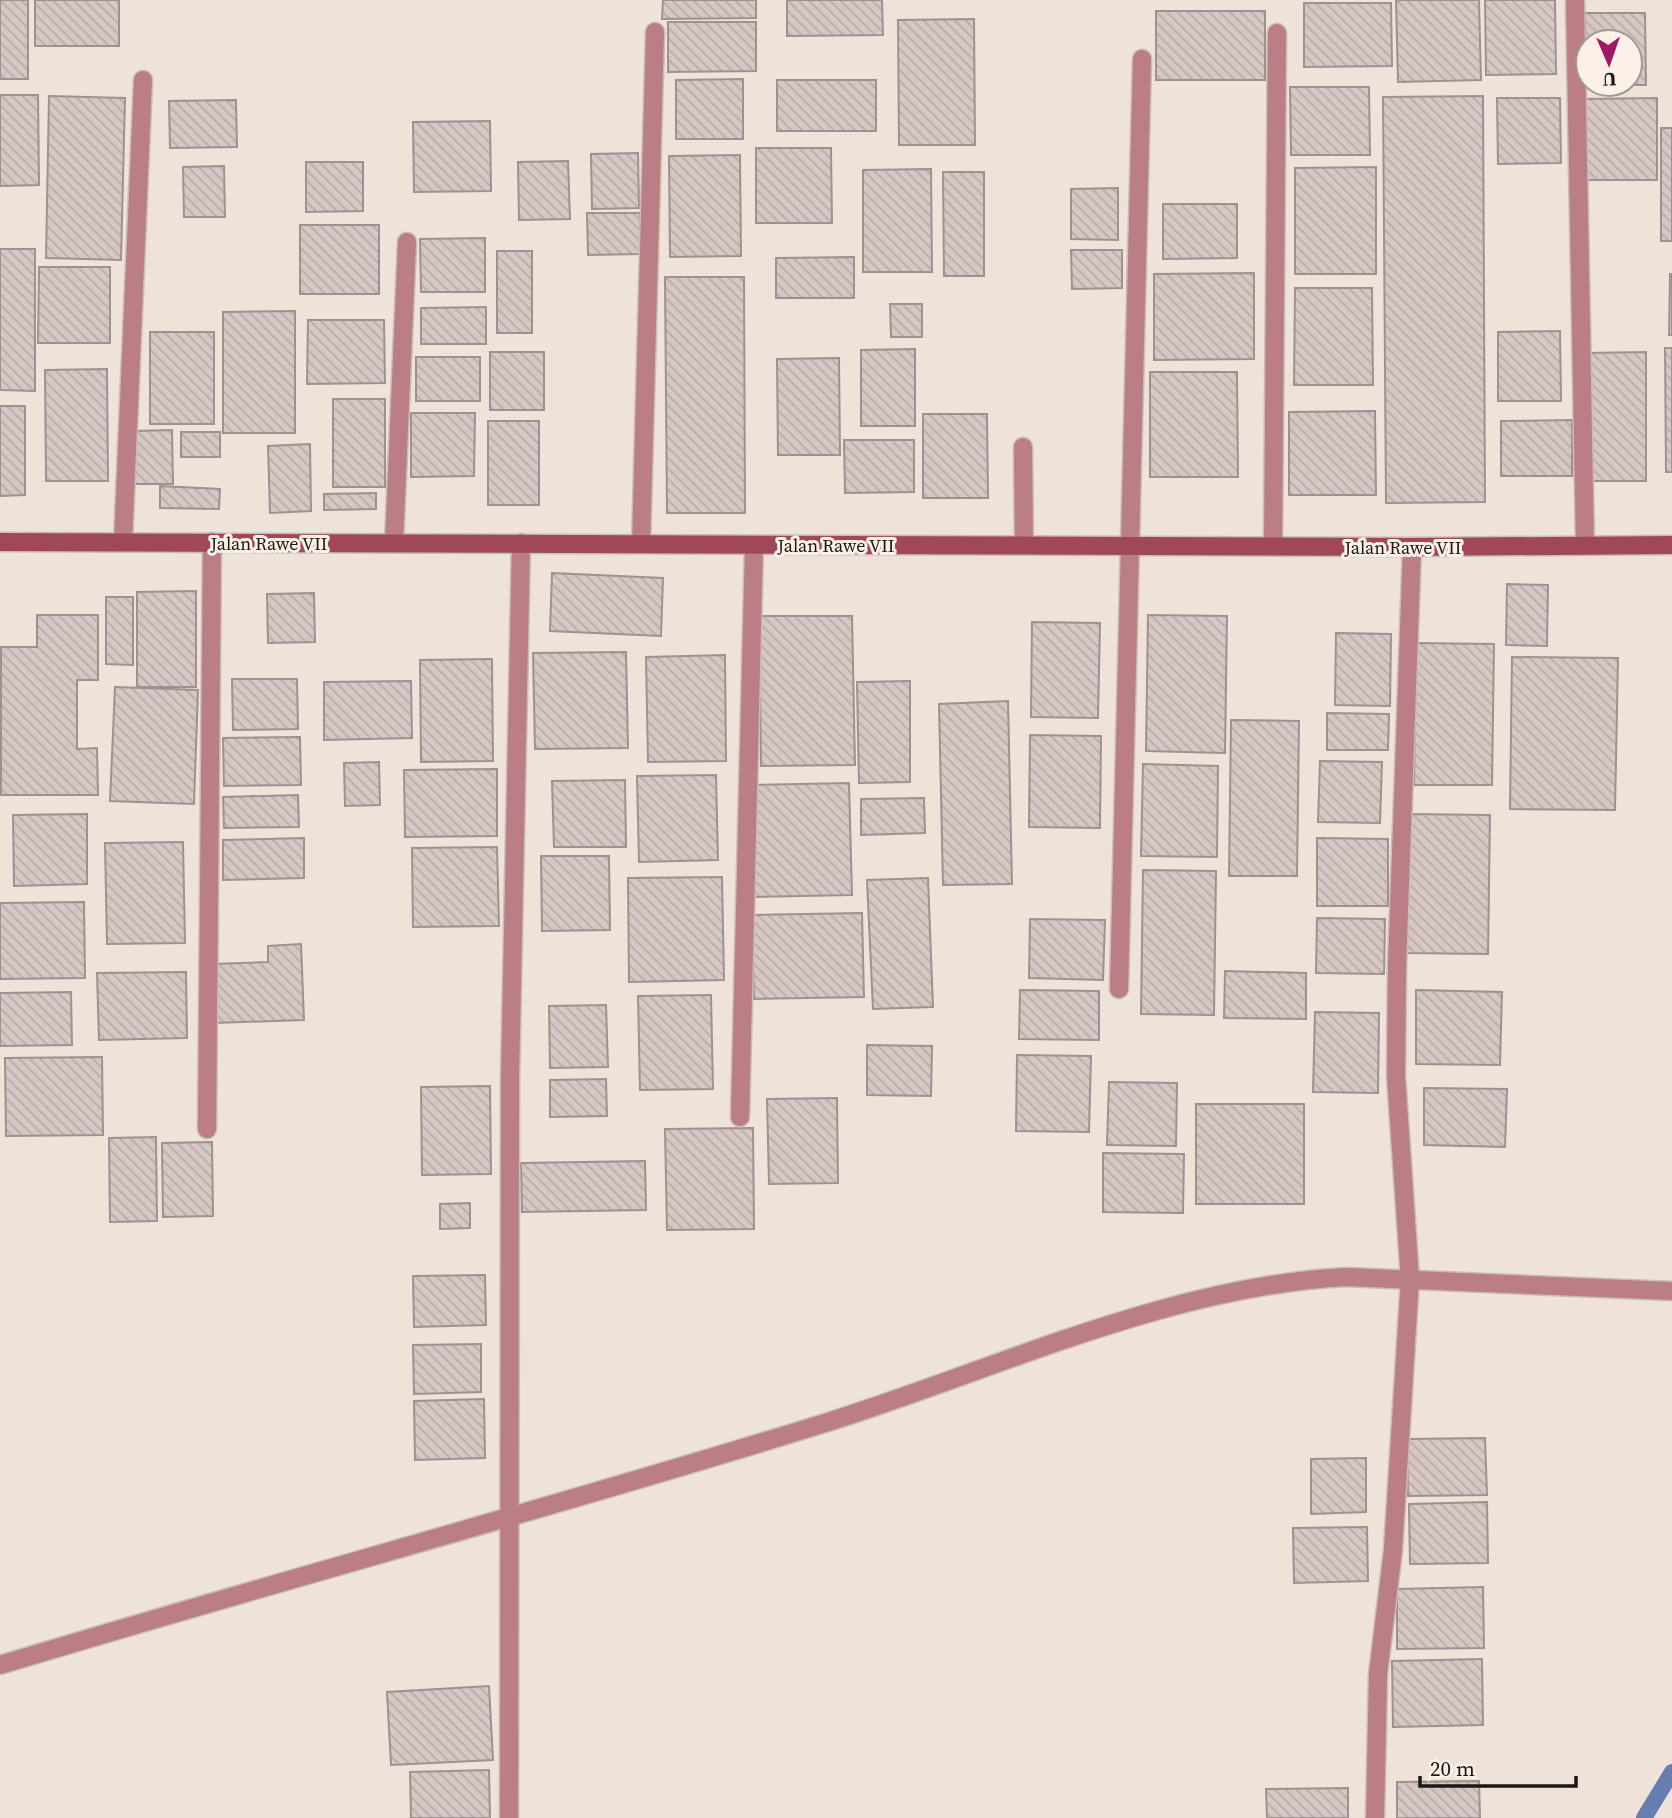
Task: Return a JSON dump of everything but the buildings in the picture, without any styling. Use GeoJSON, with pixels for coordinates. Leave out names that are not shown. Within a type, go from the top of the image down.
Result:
{"type":"FeatureCollection","features":[{"type":"Feature","properties":{"kind":"main road","name":"Jalan Rawe VII"},"geometry":{"type":"LineString","coordinates":[[0,542],[1412,547],[1672,545]]}},
{"type":"Feature","properties":{"kind":"street"},"geometry":{"type":"LineString","coordinates":[[1575,0],[1585,545]]}},
{"type":"Feature","properties":{"kind":"street"},"geometry":{"type":"LineString","coordinates":[[641,544],[655,32]]}},
{"type":"Feature","properties":{"kind":"street"},"geometry":{"type":"LineString","coordinates":[[1273,546],[1277,33]]}},
{"type":"Feature","properties":{"kind":"street"},"geometry":{"type":"LineString","coordinates":[[1119,989],[1142,59]]}},
{"type":"Feature","properties":{"kind":"street"},"geometry":{"type":"LineString","coordinates":[[123,542],[143,80]]}},
{"type":"Feature","properties":{"kind":"street"},"geometry":{"type":"LineString","coordinates":[[394,543],[407,242]]}},
{"type":"Feature","properties":{"kind":"street"},"geometry":{"type":"LineString","coordinates":[[1023,447],[1024,545]]}},
{"type":"Feature","properties":{"kind":"street"},"geometry":{"type":"LineString","coordinates":[[207,1129],[212,542]]}},
{"type":"Feature","properties":{"kind":"street"},"geometry":{"type":"LineString","coordinates":[[509,1818],[510,1079],[521,543]]}},
{"type":"Feature","properties":{"kind":"street"},"geometry":{"type":"LineString","coordinates":[[740,1117],[754,545]]}},
{"type":"Feature","properties":{"kind":"street"},"geometry":{"type":"LineString","coordinates":[[1375,1818],[1378,1674],[1394,1537],[1410,1279],[1397,1121],[1396,1049],[1412,547]]}},
{"type":"Feature","properties":{"kind":"street"},"geometry":{"type":"LineString","coordinates":[[0,1665],[826,1422],[1081,1336],[1228,1291],[1295,1279],[1410,1279],[1672,1291]]}},
{"type":"Feature","properties":{"kind":"waterway"},"geometry":{"type":"LineString","coordinates":[[1644,1818],[1672,1772]]}}]}
